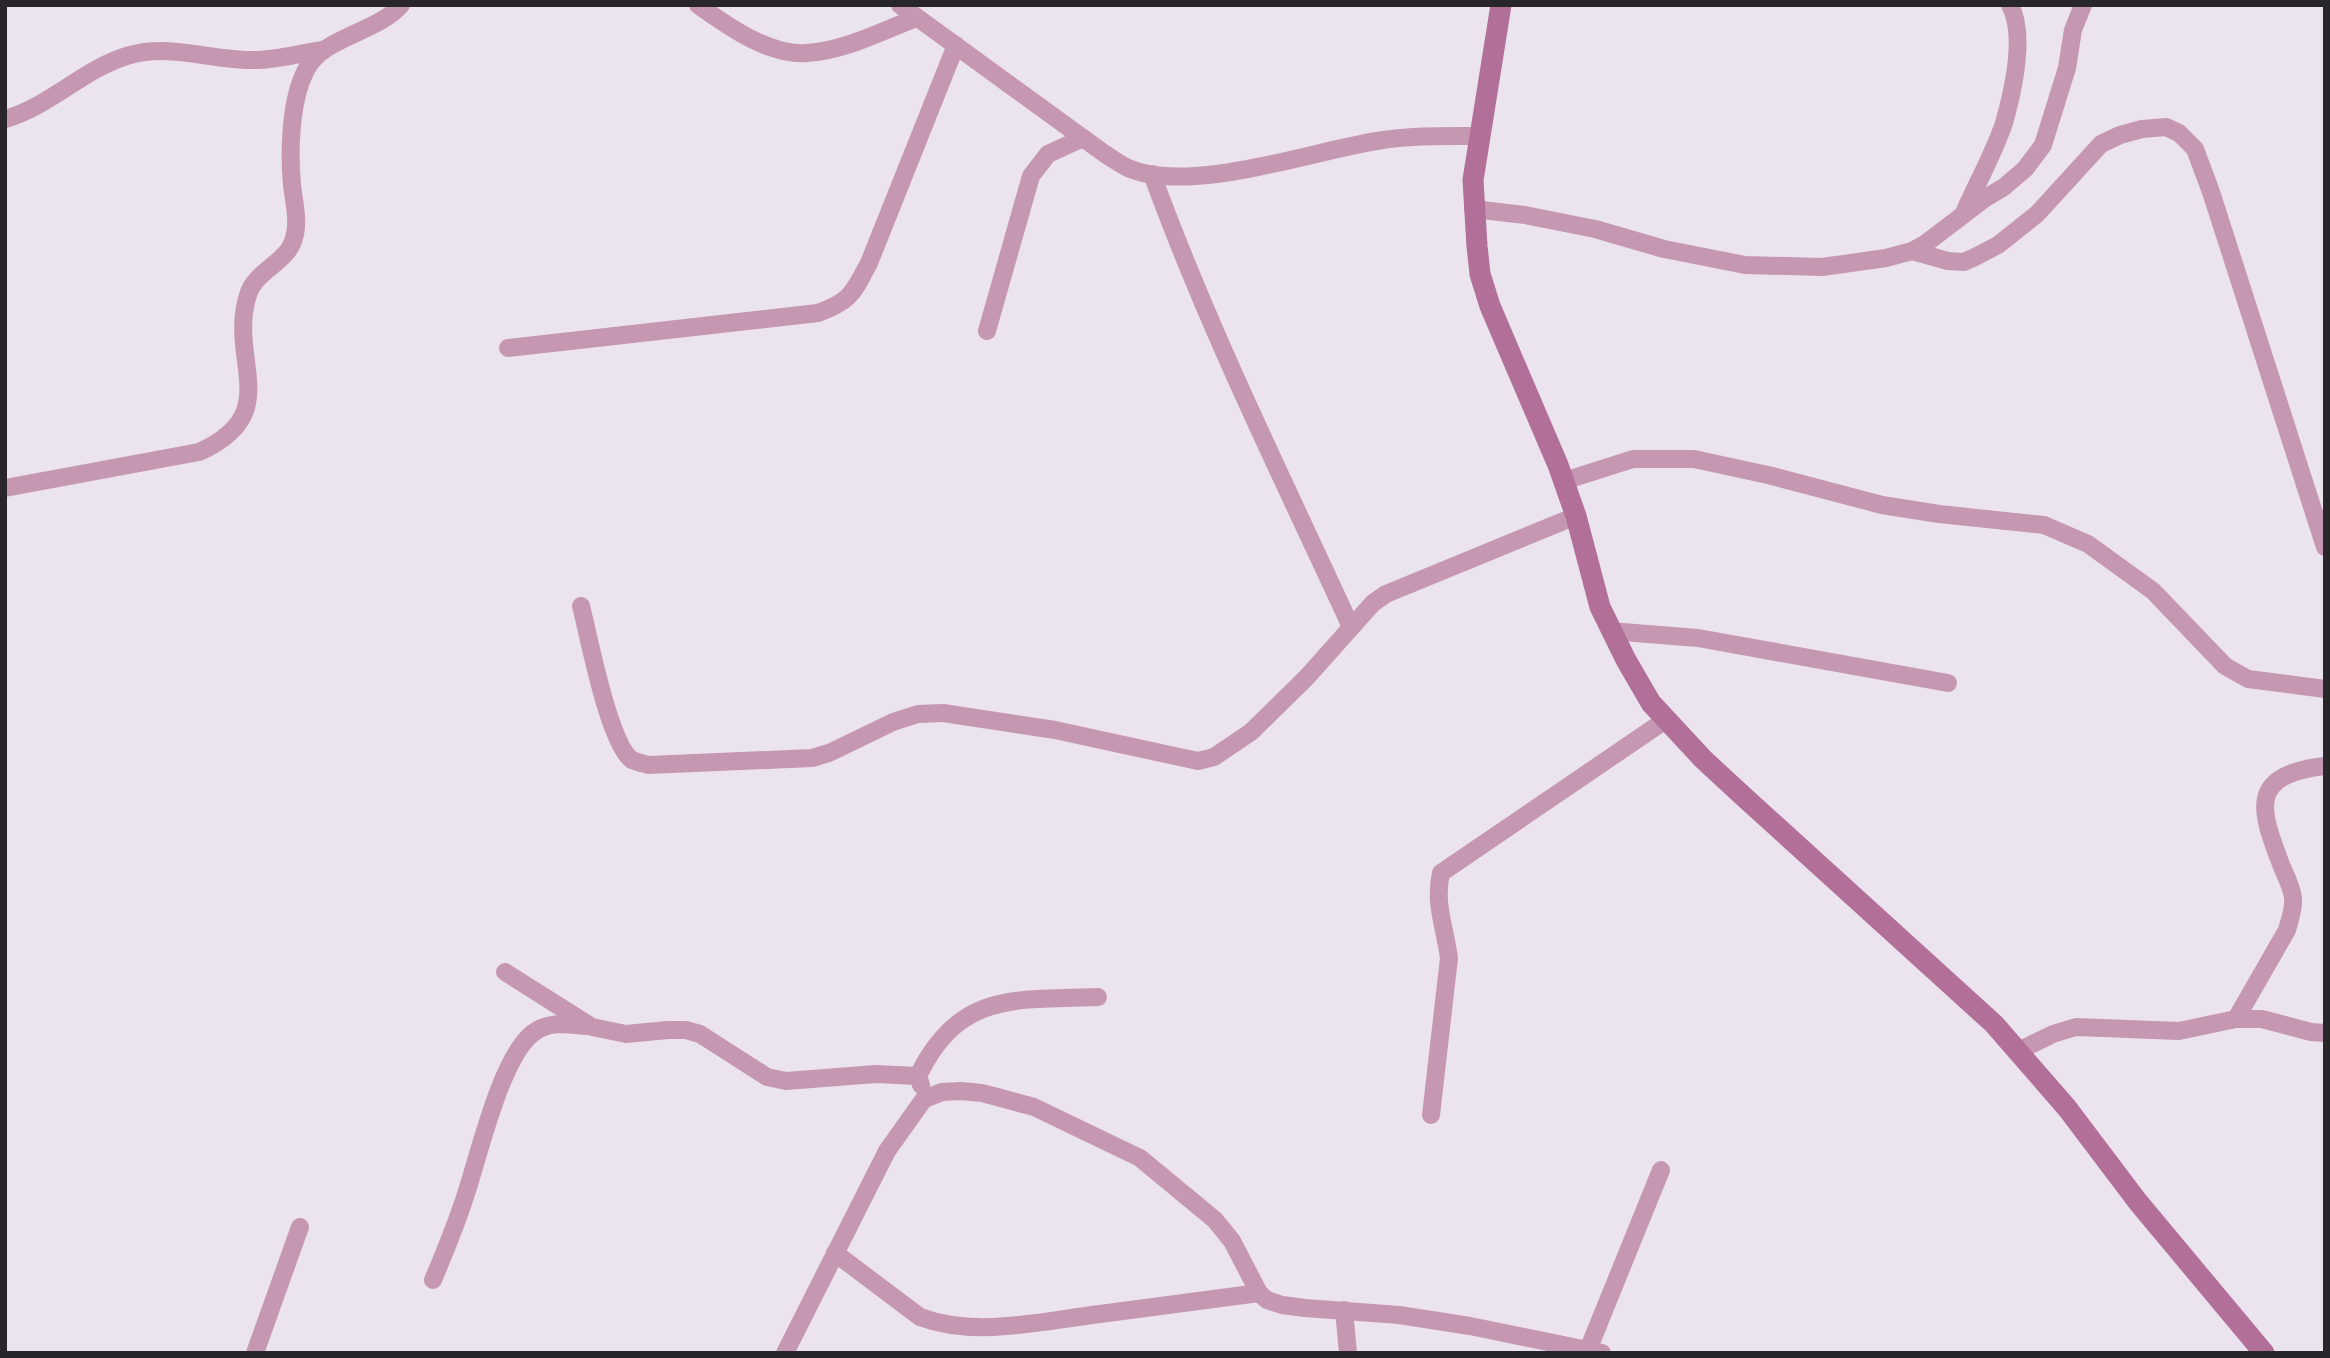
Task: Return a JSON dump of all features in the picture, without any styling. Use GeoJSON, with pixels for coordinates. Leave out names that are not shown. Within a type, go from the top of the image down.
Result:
{"type":"FeatureCollection","features":[{"type":"Feature","properties":{"kind":"street"},"geometry":{"type":"LineString","coordinates":[[5,488],[199,452],[221,442],[238,427],[247,409],[249,387],[244,328],[247,297],[251,285],[288,251],[295,238],[290,138],[300,84],[313,58],[385,19],[401,5]]}},
{"type":"Feature","properties":{"kind":"street"},"geometry":{"type":"LineString","coordinates":[[698,5],[761,43],[805,54],[855,42],[916,18]]}},
{"type":"Feature","properties":{"kind":"street"},"geometry":{"type":"LineString","coordinates":[[900,5],[1083,138],[1130,169],[1152,174],[1187,176],[1219,173],[1409,137],[1479,136]]}},
{"type":"Feature","properties":{"kind":"street"},"geometry":{"type":"LineString","coordinates":[[1501,5],[1473,180],[1473,209],[1480,274],[1490,306],[1564,481],[1576,516],[1590,576],[1611,631],[1651,703],[1723,778],[1983,1014],[2018,1051],[2067,1108],[2138,1202],[2264,1353]]}},
{"type":"Feature","properties":{"kind":"street"},"geometry":{"type":"LineString","coordinates":[[1962,216],[2004,123],[2014,73],[2018,34],[2015,14],[2010,5]]}},
{"type":"Feature","properties":{"kind":"street"},"geometry":{"type":"LineString","coordinates":[[1473,209],[1525,215],[1595,229],[1664,249],[1745,265],[1822,267],[1885,258],[1912,251],[2004,187],[2025,169],[2043,145],[2067,68],[2073,30],[2083,5]]}},
{"type":"Feature","properties":{"kind":"street"},"geometry":{"type":"LineString","coordinates":[[508,348],[818,313],[839,305],[853,293],[869,263],[956,45]]}},
{"type":"Feature","properties":{"kind":"street"},"geometry":{"type":"LineString","coordinates":[[5,119],[43,103],[108,62],[133,54],[170,50],[257,60],[326,49]]}},
{"type":"Feature","properties":{"kind":"street"},"geometry":{"type":"LineString","coordinates":[[1912,251],[1948,261],[1964,262],[1998,245],[2037,214],[2101,144],[2142,128],[2166,127],[2179,133],[2195,149],[2211,192],[2325,547]]}},
{"type":"Feature","properties":{"kind":"street"},"geometry":{"type":"LineString","coordinates":[[987,331],[1031,176],[1048,154],[1083,138]]}},
{"type":"Feature","properties":{"kind":"street"},"geometry":{"type":"LineString","coordinates":[[1152,174],[1208,314],[1351,626]]}},
{"type":"Feature","properties":{"kind":"street"},"geometry":{"type":"LineString","coordinates":[[1564,481],[1633,459],[1694,458],[1882,505],[2044,525],[2088,544],[2152,591],[2225,666],[2248,679],[2325,689]]}},
{"type":"Feature","properties":{"kind":"street"},"geometry":{"type":"LineString","coordinates":[[580,606],[611,722],[621,745],[632,760],[648,765],[813,758],[893,722],[918,714],[943,713],[1055,730],[1198,761],[1214,757],[1251,732],[1307,677],[1373,603],[1386,594],[1576,516]]}},
{"type":"Feature","properties":{"kind":"street"},"geometry":{"type":"LineString","coordinates":[[1611,631],[1698,638],[1948,682]]}},
{"type":"Feature","properties":{"kind":"street"},"geometry":{"type":"LineString","coordinates":[[1432,1115],[1449,958],[1437,906],[1441,873],[1450,864],[1522,819],[1667,719]]}},
{"type":"Feature","properties":{"kind":"street"},"geometry":{"type":"LineString","coordinates":[[2236,1018],[2287,930],[2292,914],[2293,895],[2267,828],[2264,808],[2269,791],[2282,776],[2325,766]]}},
{"type":"Feature","properties":{"kind":"street"},"geometry":{"type":"LineString","coordinates":[[505,972],[592,1027]]}},
{"type":"Feature","properties":{"kind":"street"},"geometry":{"type":"LineString","coordinates":[[924,1099],[918,1076],[940,1039],[970,1014],[987,1006],[1036,999],[1098,997]]}},
{"type":"Feature","properties":{"kind":"street"},"geometry":{"type":"LineString","coordinates":[[2018,1051],[2053,1034],[2076,1027],[2179,1031],[2236,1018],[2262,1019],[2325,1033]]}},
{"type":"Feature","properties":{"kind":"street"},"geometry":{"type":"LineString","coordinates":[[433,1280],[464,1200],[500,1091],[522,1045],[533,1033],[548,1026],[559,1023],[626,1034],[686,1030],[700,1034],[754,1070],[786,1081],[876,1074],[918,1076]]}},
{"type":"Feature","properties":{"kind":"street"},"geometry":{"type":"LineString","coordinates":[[785,1353],[887,1151],[924,1099],[942,1092],[982,1093],[1023,1104],[1060,1118],[1140,1158],[1214,1220],[1231,1241],[1259,1293],[1267,1300],[1282,1305],[1399,1315],[1507,1332],[1595,1351],[1661,1170]]}},
{"type":"Feature","properties":{"kind":"street"},"geometry":{"type":"LineString","coordinates":[[255,1353],[300,1227]]}},
{"type":"Feature","properties":{"kind":"street"},"geometry":{"type":"LineString","coordinates":[[835,1253],[920,1317],[957,1326],[1020,1324],[1259,1293]]}},
{"type":"Feature","properties":{"kind":"street"},"geometry":{"type":"LineString","coordinates":[[1344,1310],[1348,1353]]}}]}
